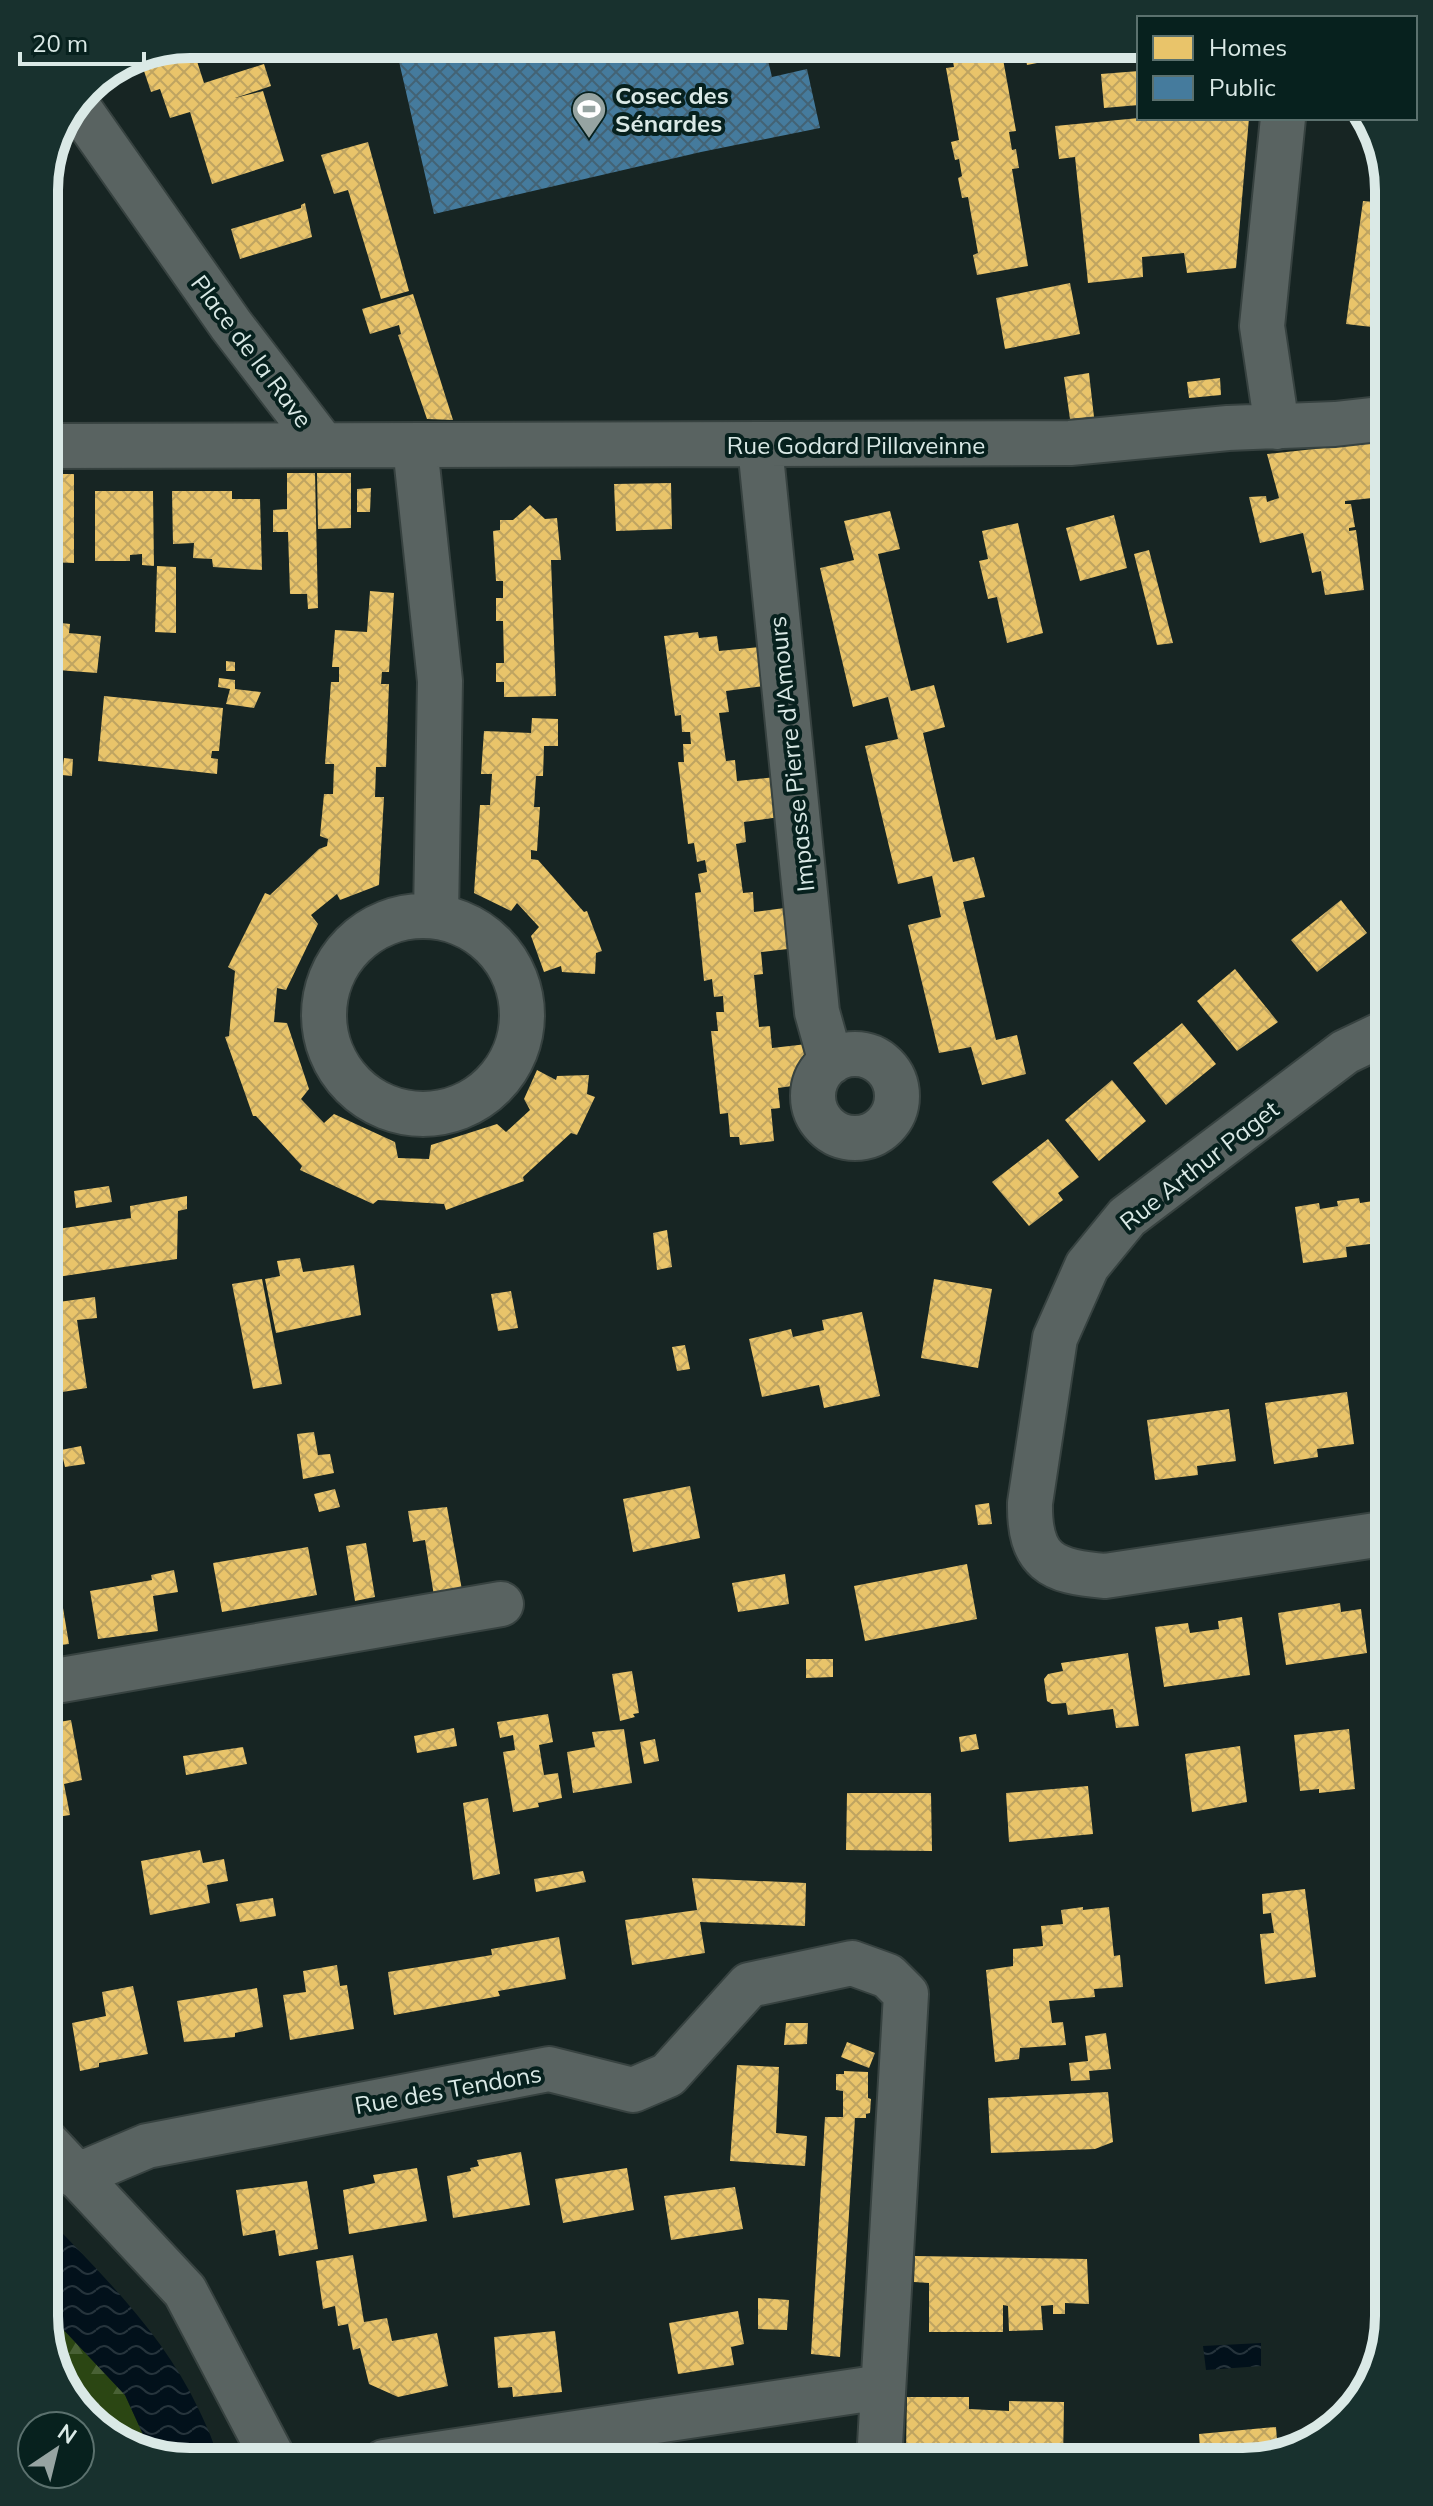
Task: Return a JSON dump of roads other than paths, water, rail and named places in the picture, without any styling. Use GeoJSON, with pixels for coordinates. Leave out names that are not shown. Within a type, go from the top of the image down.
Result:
{"type":"FeatureCollection","features":[{"type":"Feature","properties":{"kind":"street","name":"Place de la Rave"},"geometry":{"type":"LineString","coordinates":[[83,114],[222,312],[323,445]]}},
{"type":"Feature","properties":{"kind":"street"},"geometry":{"type":"LineString","coordinates":[[1277,427],[1262,326],[1283,120]]}},
{"type":"Feature","properties":{"kind":"street","name":"Rue Godard Pillaveinne"},"geometry":{"type":"LineString","coordinates":[[323,445],[1070,443],[1228,428],[1375,419]]}},
{"type":"Feature","properties":{"kind":"street","name":"Place de la Rave"},"geometry":{"type":"LineString","coordinates":[[58,446],[323,445]]}},
{"type":"Feature","properties":{"kind":"street"},"geometry":{"type":"LineString","coordinates":[[415,446],[440,681],[436,916]]}},
{"type":"Feature","properties":{"kind":"street","name":"Impasse Pierre d'Amours"},"geometry":{"type":"LineString","coordinates":[[760,446],[817,1012],[831,1062]]}},
{"type":"Feature","properties":{"kind":"street"},"geometry":{"type":"LineString","coordinates":[[436,916],[466,925],[479,934],[492,944],[511,969],[522,999],[522,1031],[512,1061],[493,1086],[467,1104],[437,1113],[403,1112],[372,1100],[346,1078],[329,1048],[324,1015],[329,982],[345,952],[371,930],[402,918],[436,916]]}},
{"type":"Feature","properties":{"kind":"street","name":"Rue Arthur Paget"},"geometry":{"type":"LineString","coordinates":[[1375,1038],[1345,1052],[1127,1217],[1087,1266],[1055,1338],[1030,1503],[1030,1528],[1044,1558],[1071,1573],[1105,1576],[1375,1535]]}},
{"type":"Feature","properties":{"kind":"street"},"geometry":{"type":"LineString","coordinates":[[58,1681],[501,1604]]}},
{"type":"Feature","properties":{"kind":"street","name":"Rue des Tendons"},"geometry":{"type":"LineString","coordinates":[[76,2176],[147,2146],[549,2069],[633,2090],[668,2075],[749,1985],[852,1963],[888,1976],[906,1994],[880,2448]]}},
{"type":"Feature","properties":{"kind":"street"},"geometry":{"type":"LineString","coordinates":[[58,2156],[185,2291],[268,2448]]}},
{"type":"Feature","properties":{"kind":"street"},"geometry":{"type":"LineString","coordinates":[[477,2448],[882,2387]]}},
{"type":"Feature","properties":{"kind":"water"},"geometry":{"type":"Polygon","coordinates":[[[58,2229],[130,2306],[168,2355],[202,2416],[214,2448],[181,2448],[146,2440],[125,2395],[59,2325],[58,2229]]]}},
{"type":"Feature","properties":{"kind":"water"},"geometry":{"type":"Polygon","coordinates":[[[1261,2343],[1261,2366],[1206,2370],[1203,2346],[1261,2343]]]}},
{"type":"Feature","properties":{"kind":"place","name":"Cosec des Sénardes"},"geometry":{"type":"Point","coordinates":[589,140]}}]}
